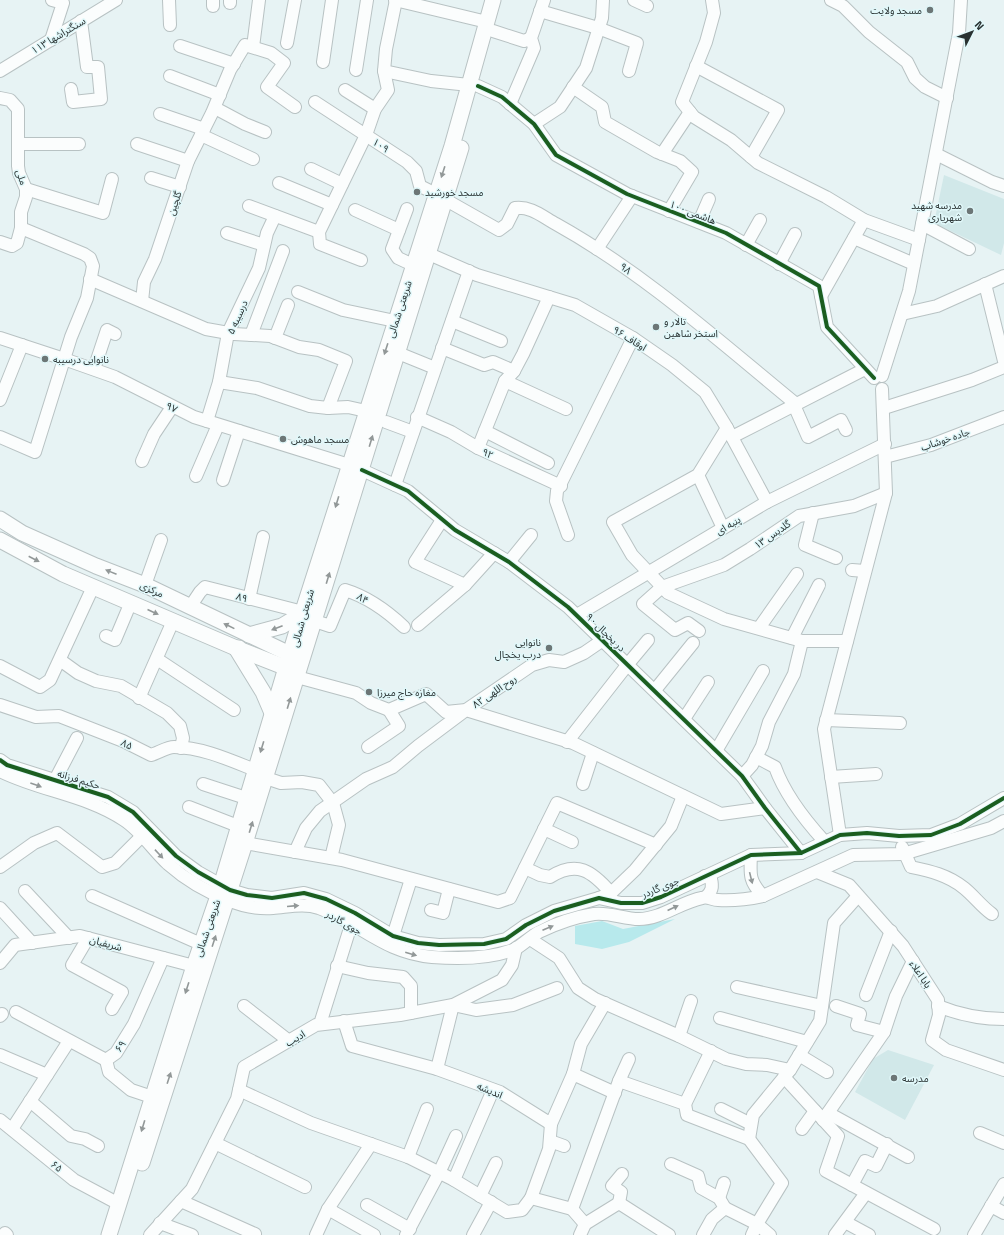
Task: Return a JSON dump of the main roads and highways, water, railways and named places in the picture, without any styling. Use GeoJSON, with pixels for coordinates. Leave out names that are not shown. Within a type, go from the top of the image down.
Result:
{"type":"FeatureCollection","features":[{"type":"Feature","properties":{"kind":"main road","name":"شریعتی شمالی"},"geometry":{"type":"LineString","coordinates":[[490,26],[493,0]]}},
{"type":"Feature","properties":{"kind":"main road","name":"شریعتی شمالی"},"geometry":{"type":"LineString","coordinates":[[119,1235],[224,893],[238,826],[246,798],[260,774],[295,667],[307,616],[355,468],[398,352],[429,254],[441,197],[490,26],[500,0]]}},
{"type":"Feature","properties":{"kind":"main road","name":"شریعتی شمالی"},"geometry":{"type":"LineString","coordinates":[[355,468],[366,411],[413,265],[441,197]]}},
{"type":"Feature","properties":{"kind":"main road","name":"مرکزی"},"geometry":{"type":"LineString","coordinates":[[0,519],[22,533],[61,551],[145,585],[247,634],[295,667]]}},
{"type":"Feature","properties":{"kind":"main road","name":"مرکزی"},"geometry":{"type":"LineString","coordinates":[[0,540],[63,574],[93,587],[236,648],[295,667]]}},
{"type":"Feature","properties":{"kind":"main road"},"geometry":{"type":"LineString","coordinates":[[272,713],[263,692],[236,648],[241,648],[246,644],[247,634],[272,630],[307,616]]}},
{"type":"Feature","properties":{"kind":"main road","name":"شریعتی شمالی"},"geometry":{"type":"LineString","coordinates":[[109,1235],[201,944],[245,844],[272,713],[295,667]]}},
{"type":"Feature","properties":{"kind":"place","name":"مسجد ولایت"},"geometry":{"type":"Point","coordinates":[930,10]}},
{"type":"Feature","properties":{"kind":"place","name":"مسجد خورشید"},"geometry":{"type":"Point","coordinates":[417,192]}},
{"type":"Feature","properties":{"kind":"place","name":"مدرسه شهید شهریاری"},"geometry":{"type":"Point","coordinates":[970,211]}},
{"type":"Feature","properties":{"kind":"place","name":"تالار و استخر شاهین"},"geometry":{"type":"Point","coordinates":[656,327]}},
{"type":"Feature","properties":{"kind":"place","name":"نانوایی درسیبه"},"geometry":{"type":"Point","coordinates":[45,359]}},
{"type":"Feature","properties":{"kind":"place","name":"مسجد ماهوش"},"geometry":{"type":"Point","coordinates":[283,439]}},
{"type":"Feature","properties":{"kind":"place","name":"نانوایی درب یخچال"},"geometry":{"type":"Point","coordinates":[549,648]}},
{"type":"Feature","properties":{"kind":"place","name":"مغازه حاج میرزا"},"geometry":{"type":"Point","coordinates":[369,692]}},
{"type":"Feature","properties":{"kind":"place","name":"مدرسه"},"geometry":{"type":"Point","coordinates":[894,1078]}}]}
